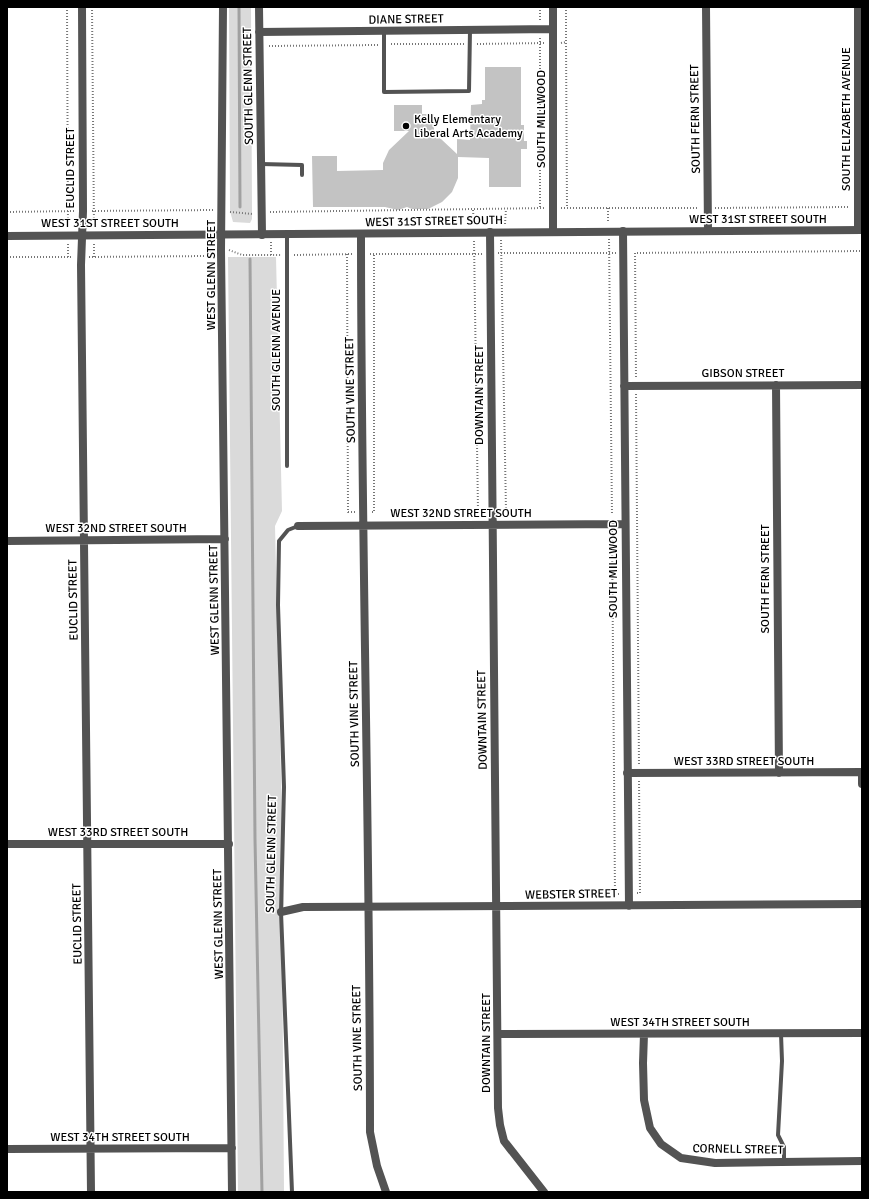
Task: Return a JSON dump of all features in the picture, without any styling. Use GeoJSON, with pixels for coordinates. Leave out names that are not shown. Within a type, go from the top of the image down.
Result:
{"type":"FeatureCollection","features":[{"type":"Feature","properties":{"kind":"street","name":"EUCLID STREET"},"geometry":{"type":"LineString","coordinates":[[82,7],[83,211],[81,256],[91,1192]]}},
{"type":"Feature","properties":{"kind":"street","name":"WEST GLENN STREET"},"geometry":{"type":"LineString","coordinates":[[223,7],[223,235],[221,250],[232,1192]]}},
{"type":"Feature","properties":{"kind":"street","name":"SOUTH GLENN STREET"},"geometry":{"type":"LineString","coordinates":[[259,7],[261,164]]}},
{"type":"Feature","properties":{"kind":"street","name":"SOUTH MILLWOOD"},"geometry":{"type":"LineString","coordinates":[[553,7],[553,232]]}},
{"type":"Feature","properties":{"kind":"street","name":"SOUTH FERN STREET"},"geometry":{"type":"LineString","coordinates":[[706,7],[708,231]]}},
{"type":"Feature","properties":{"kind":"street","name":"SOUTH ELIZABETH AVENUE"},"geometry":{"type":"LineString","coordinates":[[858,7],[858,207],[860,230]]}},
{"type":"Feature","properties":{"kind":"street","name":"DIANE STREET"},"geometry":{"type":"LineString","coordinates":[[259,32],[553,29]]}},
{"type":"Feature","properties":{"kind":"street"},"geometry":{"type":"LineString","coordinates":[[261,164],[262,234]]}},
{"type":"Feature","properties":{"kind":"street","name":"WEST 31ST STREET SOUTH"},"geometry":{"type":"LineString","coordinates":[[7,236],[860,230]]}},
{"type":"Feature","properties":{"kind":"street","name":"SOUTH MILLWOOD"},"geometry":{"type":"LineString","coordinates":[[623,231],[629,906]]}},
{"type":"Feature","properties":{"kind":"street","name":"DOWNTAIN STREET"},"geometry":{"type":"LineString","coordinates":[[490,232],[491,525],[497,906],[498,1098],[504,1141],[544,1192]]}},
{"type":"Feature","properties":{"kind":"street","name":"SOUTH VINE STREET"},"geometry":{"type":"LineString","coordinates":[[361,234],[370,1132],[377,1166],[386,1192]]}},
{"type":"Feature","properties":{"kind":"street","name":"SOUTH FERN STREET"},"geometry":{"type":"LineString","coordinates":[[776,385],[779,773]]}},
{"type":"Feature","properties":{"kind":"street","name":"GIBSON STREET"},"geometry":{"type":"LineString","coordinates":[[624,386],[862,385]]}},
{"type":"Feature","properties":{"kind":"street","name":"WEST 32ND STREET SOUTH"},"geometry":{"type":"LineString","coordinates":[[298,526],[625,524]]}},
{"type":"Feature","properties":{"kind":"street","name":"WEST 32ND STREET SOUTH"},"geometry":{"type":"LineString","coordinates":[[7,540],[225,539]]}},
{"type":"Feature","properties":{"kind":"street"},"geometry":{"type":"LineString","coordinates":[[862,772],[862,784]]}},
{"type":"Feature","properties":{"kind":"street","name":"WEST 33RD STREET SOUTH"},"geometry":{"type":"LineString","coordinates":[[627,773],[862,772]]}},
{"type":"Feature","properties":{"kind":"street","name":"WEST 33RD STREET SOUTH"},"geometry":{"type":"LineString","coordinates":[[7,844],[229,844]]}},
{"type":"Feature","properties":{"kind":"street","name":"WEBSTER STREET"},"geometry":{"type":"LineString","coordinates":[[281,912],[303,907],[862,904]]}},
{"type":"Feature","properties":{"kind":"street","name":"WEST 34TH STREET SOUTH"},"geometry":{"type":"LineString","coordinates":[[498,1034],[862,1033]]}},
{"type":"Feature","properties":{"kind":"street","name":"CORNELL STREET"},"geometry":{"type":"LineString","coordinates":[[644,1034],[644,1100],[650,1128],[661,1144],[675,1155],[688,1161],[715,1163],[862,1162]]}},
{"type":"Feature","properties":{"kind":"street","name":"WEST 34TH STREET SOUTH"},"geometry":{"type":"LineString","coordinates":[[7,1148],[232,1148]]}},
{"type":"Feature","properties":{"kind":"lane"},"geometry":{"type":"LineString","coordinates":[[384,31],[384,92],[407,92],[469,91],[470,30]]}},
{"type":"Feature","properties":{"kind":"lane"},"geometry":{"type":"LineString","coordinates":[[261,164],[302,165],[302,175]]}},
{"type":"Feature","properties":{"kind":"lane","name":"SOUTH GLENN AVENUE"},"geometry":{"type":"LineString","coordinates":[[287,235],[287,466]]}},
{"type":"Feature","properties":{"kind":"lane","name":"SOUTH GLENN STREET"},"geometry":{"type":"LineString","coordinates":[[292,1192],[281,912],[284,787],[278,605],[279,541],[288,530],[298,526]]}},
{"type":"Feature","properties":{"kind":"lane"},"geometry":{"type":"LineString","coordinates":[[781,1034],[782,1062],[778,1135],[784,1147],[784,1162]]}},
{"type":"Feature","properties":{"kind":"path"},"geometry":{"type":"LineString","coordinates":[[67,7],[68,257]]}},
{"type":"Feature","properties":{"kind":"path"},"geometry":{"type":"LineString","coordinates":[[92,7],[94,257]]}},
{"type":"Feature","properties":{"kind":"path"},"geometry":{"type":"LineString","coordinates":[[540,7],[540,208]]}},
{"type":"Feature","properties":{"kind":"path"},"geometry":{"type":"LineString","coordinates":[[566,7],[566,42]]}},
{"type":"Feature","properties":{"kind":"path"},"geometry":{"type":"LineString","coordinates":[[7,212],[223,211],[246,215],[261,213],[540,208],[858,207]]}},
{"type":"Feature","properties":{"kind":"path"},"geometry":{"type":"LineString","coordinates":[[608,208],[615,894],[640,893],[635,253]]}},
{"type":"Feature","properties":{"kind":"path"},"geometry":{"type":"LineString","coordinates":[[271,234],[271,255]]}},
{"type":"Feature","properties":{"kind":"path"},"geometry":{"type":"LineString","coordinates":[[7,257],[208,256],[212,250],[230,250],[242,255],[862,251]]}},
{"type":"Feature","properties":{"kind":"shaded area"},"geometry":{"type":"Polygon","coordinates":[[[229,7],[251,7],[252,219],[250,223],[233,222],[230,211],[229,7]]]}},
{"type":"Feature","properties":{"kind":"shaded area"},"geometry":{"type":"Polygon","coordinates":[[[228,257],[276,257],[282,511],[275,526],[284,904],[282,925],[284,1192],[238,1192],[228,257]]]}},
{"type":"Feature","properties":{"kind":"building"},"geometry":{"type":"Polygon","coordinates":[[[485,67],[521,67],[521,125],[524,125],[524,141],[527,141],[527,149],[521,149],[521,187],[489,187],[489,158],[458,157],[458,178],[452,192],[442,202],[428,209],[412,209],[407,207],[398,210],[385,207],[313,207],[312,156],[337,156],[337,171],[383,170],[383,163],[389,150],[409,131],[394,131],[394,105],[422,105],[422,114],[434,114],[434,136],[441,139],[457,154],[457,139],[470,140],[471,105],[482,104],[482,100],[485,100],[485,67]]]}},
{"type":"Feature","properties":{"kind":"waterway"},"geometry":{"type":"LineString","coordinates":[[239,7],[240,207]]}},
{"type":"Feature","properties":{"kind":"waterway"},"geometry":{"type":"LineString","coordinates":[[250,259],[255,839],[262,1192]]}},
{"type":"Feature","properties":{"kind":"place","name":"Kelly Elementary Liberal Arts Academy"},"geometry":{"type":"Point","coordinates":[406,126]}}]}
